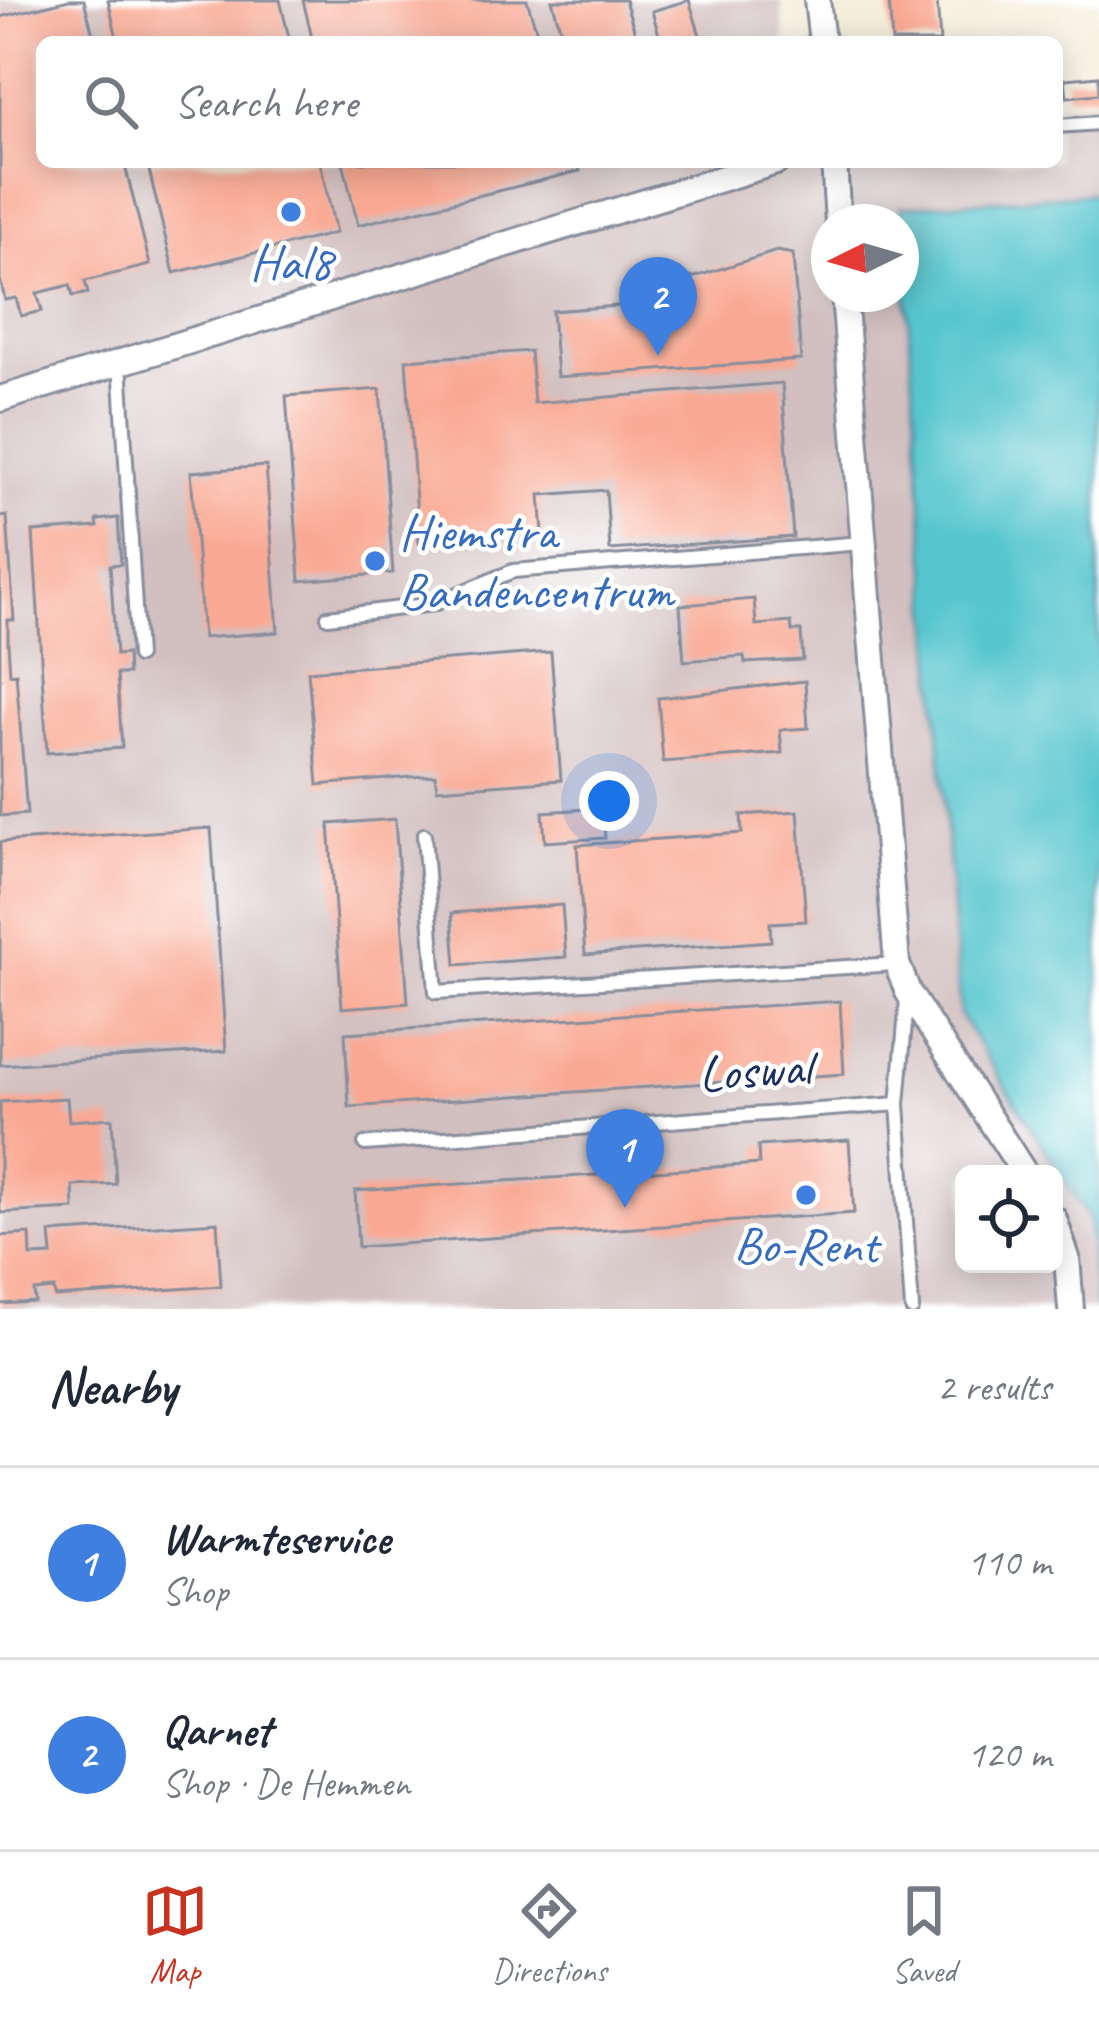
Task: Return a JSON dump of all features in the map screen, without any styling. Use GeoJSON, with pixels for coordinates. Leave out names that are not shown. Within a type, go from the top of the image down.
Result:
{"type":"FeatureCollection","features":[{"type":"Feature","properties":{"kind":"street"},"geometry":{"type":"LineString","coordinates":[[817,0],[821,36]]}},
{"type":"Feature","properties":{"kind":"street"},"geometry":{"type":"LineString","coordinates":[[0,399],[756,168]]}},
{"type":"Feature","properties":{"kind":"street"},"geometry":{"type":"LineString","coordinates":[[834,168],[837,204]]}},
{"type":"Feature","properties":{"kind":"street"},"geometry":{"type":"LineString","coordinates":[[845,312],[897,964],[908,992],[1019,1165]]}},
{"type":"Feature","properties":{"kind":"street"},"geometry":{"type":"LineString","coordinates":[[1063,1246],[1067,1258],[1064,1308]]}},
{"type":"Feature","properties":{"kind":"lane"},"geometry":{"type":"LineString","coordinates":[[1063,126],[1099,123]]}},
{"type":"Feature","properties":{"kind":"lane"},"geometry":{"type":"LineString","coordinates":[[119,363],[138,656]]}},
{"type":"Feature","properties":{"kind":"lane"},"geometry":{"type":"LineString","coordinates":[[328,617],[434,604],[513,571],[862,543]]}},
{"type":"Feature","properties":{"kind":"lane","name":"Loswal"},"geometry":{"type":"LineString","coordinates":[[424,835],[436,992],[897,964]]}},
{"type":"Feature","properties":{"kind":"lane"},"geometry":{"type":"LineString","coordinates":[[908,992],[898,1104],[912,1309]]}},
{"type":"Feature","properties":{"kind":"lane","name":"Loswal"},"geometry":{"type":"LineString","coordinates":[[364,1144],[898,1104]]}},
{"type":"Feature","properties":{"kind":"shaded area"},"geometry":{"type":"Polygon","coordinates":[[[0,0],[781,0],[784,36],[36,36],[36,168],[1063,168],[1063,104],[1099,101],[1099,1309],[0,1309],[0,0]]]}},
{"type":"Feature","properties":{"kind":"water"},"geometry":{"type":"Polygon","coordinates":[[[1099,193],[1099,1309],[1089,1219],[1063,1178],[1063,1165],[1055,1165],[960,1015],[908,312],[919,312],[919,206],[1099,193]]]}},
{"type":"Feature","properties":{"kind":"building"},"geometry":{"type":"Polygon","coordinates":[[[84,0],[93,36],[36,36],[36,168],[126,168],[150,265],[85,281],[88,293],[73,296],[70,285],[37,293],[42,311],[21,316],[16,298],[5,300],[0,279],[0,17],[84,0]]]}},
{"type":"Feature","properties":{"kind":"building"},"geometry":{"type":"Polygon","coordinates":[[[108,0],[280,0],[289,36],[117,36],[108,0]]]}},
{"type":"Feature","properties":{"kind":"building"},"geometry":{"type":"Polygon","coordinates":[[[303,0],[527,0],[538,36],[312,36],[303,0]]]}},
{"type":"Feature","properties":{"kind":"building"},"geometry":{"type":"Polygon","coordinates":[[[552,0],[625,0],[636,36],[562,36],[552,0]]]}},
{"type":"Feature","properties":{"kind":"building"},"geometry":{"type":"Polygon","coordinates":[[[689,0],[700,36],[659,36],[652,11],[689,0]]]}},
{"type":"Feature","properties":{"kind":"building"},"geometry":{"type":"Polygon","coordinates":[[[889,0],[937,0],[940,36],[892,36],[889,0]]]}},
{"type":"Feature","properties":{"kind":"building"},"geometry":{"type":"Polygon","coordinates":[[[1099,76],[1099,94],[1067,97],[1065,79],[1099,76]]]}},
{"type":"Feature","properties":{"kind":"building"},"geometry":{"type":"Polygon","coordinates":[[[148,168],[321,168],[336,233],[174,273],[148,168]]]}},
{"type":"Feature","properties":{"kind":"building"},"geometry":{"type":"Polygon","coordinates":[[[344,168],[580,171],[358,225],[344,168]]]}},
{"type":"Feature","properties":{"kind":"building"},"geometry":{"type":"Polygon","coordinates":[[[777,251],[793,254],[801,360],[557,377],[552,311],[670,302],[668,279],[695,277],[777,251]]]}},
{"type":"Feature","properties":{"kind":"building"},"geometry":{"type":"Polygon","coordinates":[[[530,351],[534,403],[782,383],[793,537],[610,550],[606,490],[540,495],[543,533],[419,543],[406,360],[530,351]]]}},
{"type":"Feature","properties":{"kind":"building"},"geometry":{"type":"Polygon","coordinates":[[[380,389],[393,573],[300,581],[286,396],[380,389]]]}},
{"type":"Feature","properties":{"kind":"building"},"geometry":{"type":"Polygon","coordinates":[[[266,466],[278,632],[203,638],[191,472],[266,466]]]}},
{"type":"Feature","properties":{"kind":"building"},"geometry":{"type":"Polygon","coordinates":[[[7,516],[14,620],[8,620],[10,674],[16,673],[27,814],[0,816],[0,517],[7,516]]]}},
{"type":"Feature","properties":{"kind":"building"},"geometry":{"type":"Polygon","coordinates":[[[118,518],[121,564],[110,565],[116,655],[127,654],[128,674],[117,674],[122,748],[47,753],[33,532],[98,527],[97,520],[118,518]]]}},
{"type":"Feature","properties":{"kind":"building"},"geometry":{"type":"Polygon","coordinates":[[[754,599],[756,625],[791,622],[792,631],[801,631],[803,660],[745,663],[744,656],[684,661],[680,605],[754,599]]]}},
{"type":"Feature","properties":{"kind":"building"},"geometry":{"type":"Polygon","coordinates":[[[551,652],[561,780],[437,789],[435,775],[318,785],[308,671],[551,652]]]}},
{"type":"Feature","properties":{"kind":"building"},"geometry":{"type":"Polygon","coordinates":[[[805,681],[808,728],[780,730],[782,753],[663,762],[658,698],[805,681]]]}},
{"type":"Feature","properties":{"kind":"building"},"geometry":{"type":"Polygon","coordinates":[[[603,808],[605,838],[545,842],[543,812],[603,808]]]}},
{"type":"Feature","properties":{"kind":"building"},"geometry":{"type":"Polygon","coordinates":[[[798,811],[806,921],[770,923],[771,941],[585,955],[577,845],[742,833],[741,815],[798,811]]]}},
{"type":"Feature","properties":{"kind":"building"},"geometry":{"type":"Polygon","coordinates":[[[395,819],[408,1003],[342,1008],[329,824],[395,819]]]}},
{"type":"Feature","properties":{"kind":"building"},"geometry":{"type":"Polygon","coordinates":[[[211,828],[226,1051],[0,1065],[0,842],[211,828]]]}},
{"type":"Feature","properties":{"kind":"building"},"geometry":{"type":"Polygon","coordinates":[[[562,905],[566,957],[456,965],[452,913],[562,905]]]}},
{"type":"Feature","properties":{"kind":"building"},"geometry":{"type":"Polygon","coordinates":[[[840,1001],[844,1074],[349,1107],[345,1033],[840,1001]]]}},
{"type":"Feature","properties":{"kind":"building"},"geometry":{"type":"Polygon","coordinates":[[[67,1098],[69,1121],[112,1118],[116,1184],[73,1186],[74,1209],[0,1213],[0,1102],[67,1098]]]}},
{"type":"Feature","properties":{"kind":"building"},"geometry":{"type":"Polygon","coordinates":[[[849,1140],[854,1213],[358,1247],[355,1191],[759,1164],[758,1146],[849,1140]]]}},
{"type":"Feature","properties":{"kind":"building"},"geometry":{"type":"Polygon","coordinates":[[[217,1222],[221,1286],[55,1297],[54,1289],[34,1291],[35,1302],[0,1304],[0,1236],[30,1234],[31,1256],[52,1255],[50,1233],[217,1222]]]}},
{"type":"Feature","properties":{"kind":"place","name":"Hal8"},"geometry":{"type":"Point","coordinates":[291,212]}},
{"type":"Feature","properties":{"kind":"place","name":"Qarnet"},"geometry":{"type":"Point","coordinates":[658,356]}},
{"type":"Feature","properties":{"kind":"place","name":"Hiemstra Bandencentrum"},"geometry":{"type":"Point","coordinates":[375,561]}},
{"type":"Feature","properties":{"kind":"place","name":"Bo-Rent"},"geometry":{"type":"Point","coordinates":[806,1195]}},
{"type":"Feature","properties":{"kind":"place","name":"Warmteservice"},"geometry":{"type":"Point","coordinates":[625,1208]}}]}
